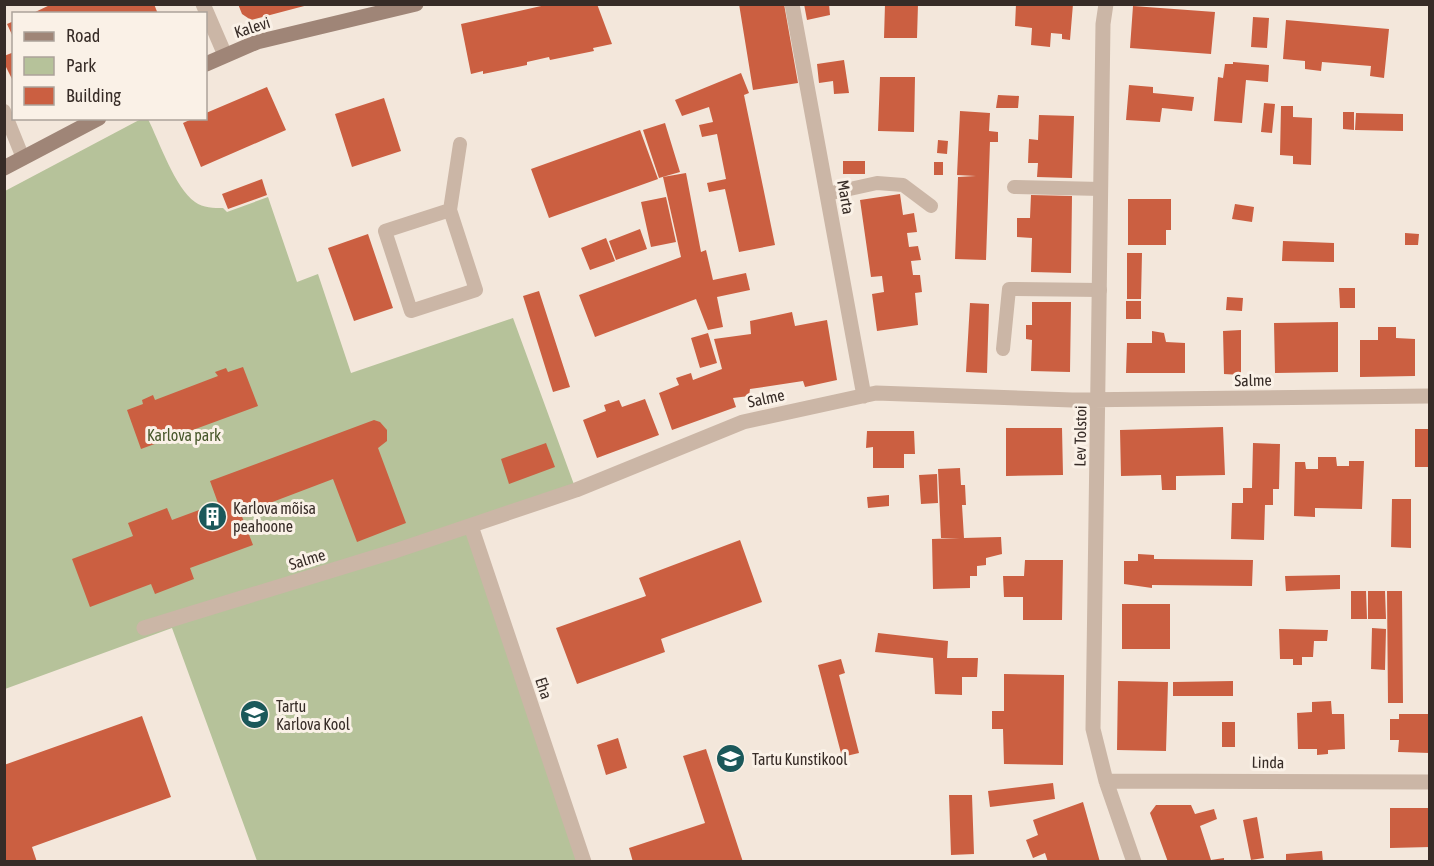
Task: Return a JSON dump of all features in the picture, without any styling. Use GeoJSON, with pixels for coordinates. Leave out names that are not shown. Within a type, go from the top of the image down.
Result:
{"type":"FeatureCollection","features":[{"type":"Feature","properties":{"kind":"street","name":"Kalevi"},"geometry":{"type":"LineString","coordinates":[[207,64],[257,42],[416,4]]}},
{"type":"Feature","properties":{"kind":"street","name":"Marta"},"geometry":{"type":"LineString","coordinates":[[792,4],[864,396]]}},
{"type":"Feature","properties":{"kind":"street","name":"Lev Tolstoi"},"geometry":{"type":"LineString","coordinates":[[1106,4],[1103,24],[1093,729],[1106,781],[1134,861]]}},
{"type":"Feature","properties":{"kind":"street"},"geometry":{"type":"LineString","coordinates":[[207,13],[225,56]]}},
{"type":"Feature","properties":{"kind":"street"},"geometry":{"type":"LineString","coordinates":[[4,168],[95,120]]}},
{"type":"Feature","properties":{"kind":"street","name":"Salme"},"geometry":{"type":"LineString","coordinates":[[144,628],[471,526],[576,490],[743,422],[876,393],[1099,399],[1430,396]]}},
{"type":"Feature","properties":{"kind":"street","name":"Eha"},"geometry":{"type":"LineString","coordinates":[[471,526],[584,861]]}},
{"type":"Feature","properties":{"kind":"street","name":"Linda"},"geometry":{"type":"LineString","coordinates":[[1106,781],[1430,782]]}},
{"type":"Feature","properties":{"kind":"lane"},"geometry":{"type":"LineString","coordinates":[[4,111],[23,158]]}},
{"type":"Feature","properties":{"kind":"lane"},"geometry":{"type":"LineString","coordinates":[[450,210],[385,231],[411,311],[476,290],[450,210],[460,144]]}},
{"type":"Feature","properties":{"kind":"lane"},"geometry":{"type":"LineString","coordinates":[[827,194],[877,183],[903,185],[931,206]]}},
{"type":"Feature","properties":{"kind":"lane"},"geometry":{"type":"LineString","coordinates":[[1014,187],[1101,189]]}},
{"type":"Feature","properties":{"kind":"lane"},"geometry":{"type":"LineString","coordinates":[[1003,349],[1008,289],[1100,290]]}},
{"type":"Feature","properties":{"kind":"green space","name":"Karlova park"},"geometry":{"type":"Polygon","coordinates":[[[139,120],[148,120],[174,175],[188,195],[198,204],[223,208],[227,212],[268,197],[297,282],[318,274],[351,373],[513,318],[576,490],[472,526],[584,861],[257,861],[172,628],[5,689],[5,191],[139,120]]]}},
{"type":"Feature","properties":{"kind":"building"},"geometry":{"type":"Polygon","coordinates":[[[52,4],[154,4],[157,12],[35,12],[52,4]]]}},
{"type":"Feature","properties":{"kind":"building"},"geometry":{"type":"Polygon","coordinates":[[[238,4],[308,5],[251,20],[242,14],[238,4]]]}},
{"type":"Feature","properties":{"kind":"building"},"geometry":{"type":"Polygon","coordinates":[[[550,4],[597,4],[612,44],[593,48],[594,51],[550,60],[549,57],[527,62],[527,65],[483,74],[483,71],[471,74],[461,24],[550,4]]]}},
{"type":"Feature","properties":{"kind":"building"},"geometry":{"type":"Polygon","coordinates":[[[739,4],[784,4],[798,83],[753,90],[739,4]]]}},
{"type":"Feature","properties":{"kind":"building"},"geometry":{"type":"Polygon","coordinates":[[[804,4],[829,4],[830,15],[807,20],[804,4]]]}},
{"type":"Feature","properties":{"kind":"building"},"geometry":{"type":"Polygon","coordinates":[[[885,4],[918,4],[917,38],[884,38],[885,4]]]}},
{"type":"Feature","properties":{"kind":"building"},"geometry":{"type":"Polygon","coordinates":[[[1016,4],[1073,4],[1070,40],[1062,39],[1062,34],[1051,33],[1050,47],[1031,45],[1032,28],[1015,26],[1016,4]]]}},
{"type":"Feature","properties":{"kind":"building"},"geometry":{"type":"Polygon","coordinates":[[[1133,6],[1215,12],[1211,54],[1130,48],[1133,6]]]}},
{"type":"Feature","properties":{"kind":"building"},"geometry":{"type":"Polygon","coordinates":[[[1253,17],[1269,18],[1267,48],[1251,47],[1253,17]]]}},
{"type":"Feature","properties":{"kind":"building"},"geometry":{"type":"Polygon","coordinates":[[[1286,20],[1389,29],[1384,78],[1370,76],[1371,66],[1322,62],[1321,71],[1305,69],[1305,61],[1283,59],[1286,20]]]}},
{"type":"Feature","properties":{"kind":"building"},"geometry":{"type":"Polygon","coordinates":[[[12,22],[12,35],[7,24],[12,22]]]}},
{"type":"Feature","properties":{"kind":"building"},"geometry":{"type":"Polygon","coordinates":[[[12,53],[12,79],[4,63],[4,56],[12,53]]]}},
{"type":"Feature","properties":{"kind":"building"},"geometry":{"type":"Polygon","coordinates":[[[844,60],[849,93],[834,94],[833,81],[819,83],[817,64],[844,60]]]}},
{"type":"Feature","properties":{"kind":"building"},"geometry":{"type":"Polygon","coordinates":[[[1233,62],[1269,65],[1268,82],[1246,80],[1242,123],[1214,121],[1218,77],[1223,78],[1225,64],[1233,64],[1233,62]]]}},
{"type":"Feature","properties":{"kind":"building"},"geometry":{"type":"Polygon","coordinates":[[[741,73],[749,93],[744,95],[775,245],[739,252],[725,189],[709,192],[707,183],[726,179],[717,134],[702,137],[699,125],[713,122],[709,107],[682,116],[675,100],[741,73]]]}},
{"type":"Feature","properties":{"kind":"building"},"geometry":{"type":"Polygon","coordinates":[[[880,77],[915,77],[914,132],[878,131],[880,77]]]}},
{"type":"Feature","properties":{"kind":"building"},"geometry":{"type":"Polygon","coordinates":[[[1129,85],[1153,87],[1153,93],[1194,97],[1192,111],[1162,108],[1160,122],[1126,120],[1129,85]]]}},
{"type":"Feature","properties":{"kind":"building"},"geometry":{"type":"Polygon","coordinates":[[[267,87],[286,130],[201,167],[183,123],[190,120],[207,120],[207,113],[267,87]]]}},
{"type":"Feature","properties":{"kind":"building"},"geometry":{"type":"Polygon","coordinates":[[[998,95],[1019,96],[1018,108],[996,108],[998,95]]]}},
{"type":"Feature","properties":{"kind":"building"},"geometry":{"type":"Polygon","coordinates":[[[384,98],[401,151],[352,167],[335,114],[384,98]]]}},
{"type":"Feature","properties":{"kind":"building"},"geometry":{"type":"Polygon","coordinates":[[[1264,103],[1275,104],[1272,133],[1261,132],[1264,103]]]}},
{"type":"Feature","properties":{"kind":"building"},"geometry":{"type":"Polygon","coordinates":[[[1281,106],[1293,106],[1293,117],[1312,118],[1311,165],[1293,164],[1293,156],[1280,155],[1281,106]]]}},
{"type":"Feature","properties":{"kind":"building"},"geometry":{"type":"Polygon","coordinates":[[[960,111],[990,113],[989,131],[998,132],[998,142],[990,142],[986,260],[955,259],[958,177],[976,176],[957,175],[960,111]]]}},
{"type":"Feature","properties":{"kind":"building"},"geometry":{"type":"Polygon","coordinates":[[[1343,112],[1354,112],[1354,130],[1343,129],[1343,112]]]}},
{"type":"Feature","properties":{"kind":"building"},"geometry":{"type":"Polygon","coordinates":[[[1356,113],[1403,114],[1403,131],[1355,130],[1356,113]]]}},
{"type":"Feature","properties":{"kind":"building"},"geometry":{"type":"Polygon","coordinates":[[[1039,115],[1074,116],[1072,178],[1037,177],[1038,163],[1028,163],[1029,139],[1038,140],[1039,115]]]}},
{"type":"Feature","properties":{"kind":"building"},"geometry":{"type":"Polygon","coordinates":[[[665,123],[680,172],[659,178],[643,130],[665,123]]]}},
{"type":"Feature","properties":{"kind":"building"},"geometry":{"type":"Polygon","coordinates":[[[640,130],[658,179],[549,218],[531,169],[640,130]]]}},
{"type":"Feature","properties":{"kind":"building"},"geometry":{"type":"Polygon","coordinates":[[[938,140],[948,141],[947,154],[937,153],[938,140]]]}},
{"type":"Feature","properties":{"kind":"building"},"geometry":{"type":"Polygon","coordinates":[[[843,161],[865,161],[865,174],[843,174],[843,161]]]}},
{"type":"Feature","properties":{"kind":"building"},"geometry":{"type":"Polygon","coordinates":[[[934,162],[943,162],[943,175],[934,175],[934,162]]]}},
{"type":"Feature","properties":{"kind":"building"},"geometry":{"type":"Polygon","coordinates":[[[686,173],[701,252],[706,250],[713,280],[746,273],[750,290],[717,297],[723,327],[708,330],[696,299],[595,337],[579,295],[681,257],[663,177],[686,173]]]}},
{"type":"Feature","properties":{"kind":"building"},"geometry":{"type":"Polygon","coordinates":[[[262,179],[267,195],[228,209],[222,194],[262,179]]]}},
{"type":"Feature","properties":{"kind":"building"},"geometry":{"type":"Polygon","coordinates":[[[900,194],[903,215],[914,213],[917,232],[907,233],[909,247],[918,246],[921,260],[911,261],[913,275],[920,275],[922,292],[915,293],[918,325],[877,331],[872,294],[884,292],[882,276],[871,277],[860,200],[900,194]]]}},
{"type":"Feature","properties":{"kind":"building"},"geometry":{"type":"Polygon","coordinates":[[[1031,195],[1072,196],[1071,273],[1031,272],[1032,238],[1017,237],[1017,218],[1030,218],[1031,195]]]}},
{"type":"Feature","properties":{"kind":"building"},"geometry":{"type":"Polygon","coordinates":[[[666,197],[676,242],[651,247],[641,202],[666,197]]]}},
{"type":"Feature","properties":{"kind":"building"},"geometry":{"type":"Polygon","coordinates":[[[1128,199],[1171,199],[1171,230],[1166,230],[1166,245],[1128,245],[1128,199]]]}},
{"type":"Feature","properties":{"kind":"building"},"geometry":{"type":"Polygon","coordinates":[[[1235,204],[1254,207],[1252,222],[1232,219],[1235,204]]]}},
{"type":"Feature","properties":{"kind":"building"},"geometry":{"type":"Polygon","coordinates":[[[640,229],[647,249],[616,260],[609,241],[640,229]]]}},
{"type":"Feature","properties":{"kind":"building"},"geometry":{"type":"Polygon","coordinates":[[[1405,233],[1419,234],[1418,245],[1405,245],[1405,233]]]}},
{"type":"Feature","properties":{"kind":"building"},"geometry":{"type":"Polygon","coordinates":[[[368,234],[393,308],[354,321],[328,248],[368,234]]]}},
{"type":"Feature","properties":{"kind":"building"},"geometry":{"type":"Polygon","coordinates":[[[606,238],[615,261],[590,270],[581,248],[606,238]]]}},
{"type":"Feature","properties":{"kind":"building"},"geometry":{"type":"Polygon","coordinates":[[[1283,241],[1334,243],[1334,262],[1282,261],[1283,241]]]}},
{"type":"Feature","properties":{"kind":"building"},"geometry":{"type":"Polygon","coordinates":[[[1127,253],[1142,253],[1141,299],[1127,299],[1127,253]]]}},
{"type":"Feature","properties":{"kind":"building"},"geometry":{"type":"Polygon","coordinates":[[[1339,288],[1355,288],[1355,308],[1340,308],[1339,288]]]}},
{"type":"Feature","properties":{"kind":"building"},"geometry":{"type":"Polygon","coordinates":[[[539,291],[570,387],[553,392],[523,296],[539,291]]]}},
{"type":"Feature","properties":{"kind":"building"},"geometry":{"type":"Polygon","coordinates":[[[1227,297],[1243,298],[1242,311],[1226,310],[1227,297]]]}},
{"type":"Feature","properties":{"kind":"building"},"geometry":{"type":"Polygon","coordinates":[[[1126,301],[1141,301],[1141,319],[1126,319],[1126,301]]]}},
{"type":"Feature","properties":{"kind":"building"},"geometry":{"type":"Polygon","coordinates":[[[1032,302],[1071,302],[1070,372],[1031,371],[1032,340],[1026,339],[1026,325],[1032,325],[1032,302]]]}},
{"type":"Feature","properties":{"kind":"building"},"geometry":{"type":"Polygon","coordinates":[[[970,303],[989,304],[987,373],[966,372],[970,303]]]}},
{"type":"Feature","properties":{"kind":"building"},"geometry":{"type":"Polygon","coordinates":[[[792,312],[795,326],[827,320],[837,380],[805,387],[803,381],[750,389],[749,396],[733,398],[736,407],[672,430],[659,393],[679,385],[676,378],[691,373],[693,380],[722,369],[714,339],[751,334],[750,321],[792,312]]]}},
{"type":"Feature","properties":{"kind":"building"},"geometry":{"type":"Polygon","coordinates":[[[1338,322],[1338,372],[1275,373],[1274,323],[1338,322]]]}},
{"type":"Feature","properties":{"kind":"building"},"geometry":{"type":"Polygon","coordinates":[[[1378,327],[1396,327],[1396,338],[1415,339],[1415,376],[1360,377],[1360,340],[1378,340],[1378,327]]]}},
{"type":"Feature","properties":{"kind":"building"},"geometry":{"type":"Polygon","coordinates":[[[1241,330],[1241,375],[1224,374],[1223,331],[1241,330]]]}},
{"type":"Feature","properties":{"kind":"building"},"geometry":{"type":"Polygon","coordinates":[[[1152,331],[1164,333],[1166,342],[1185,343],[1185,373],[1126,373],[1127,343],[1152,343],[1152,331]]]}},
{"type":"Feature","properties":{"kind":"building"},"geometry":{"type":"Polygon","coordinates":[[[708,333],[717,363],[700,368],[691,338],[708,333]]]}},
{"type":"Feature","properties":{"kind":"building"},"geometry":{"type":"Polygon","coordinates":[[[243,367],[258,406],[141,449],[127,410],[143,404],[142,400],[153,395],[155,400],[218,376],[215,372],[226,368],[228,372],[243,367]]]}},
{"type":"Feature","properties":{"kind":"building"},"geometry":{"type":"Polygon","coordinates":[[[645,399],[659,435],[597,458],[583,420],[606,411],[604,405],[619,400],[622,407],[645,399]]]}},
{"type":"Feature","properties":{"kind":"building","name":"Karlova mõisa peahoone"},"geometry":{"type":"Polygon","coordinates":[[[374,420],[380,422],[387,430],[387,441],[378,448],[406,523],[357,542],[333,479],[241,514],[253,545],[190,568],[194,579],[155,594],[151,584],[90,607],[72,559],[133,536],[128,523],[167,508],[172,520],[218,503],[210,481],[374,420]]]}},
{"type":"Feature","properties":{"kind":"building"},"geometry":{"type":"Polygon","coordinates":[[[1223,427],[1225,475],[1176,476],[1176,490],[1162,490],[1161,475],[1121,476],[1120,430],[1223,427]]]}},
{"type":"Feature","properties":{"kind":"building"},"geometry":{"type":"Polygon","coordinates":[[[1006,428],[1062,428],[1063,475],[1006,476],[1006,428]]]}},
{"type":"Feature","properties":{"kind":"building"},"geometry":{"type":"Polygon","coordinates":[[[1415,429],[1430,429],[1430,467],[1415,467],[1415,429]]]}},
{"type":"Feature","properties":{"kind":"building"},"geometry":{"type":"Polygon","coordinates":[[[867,431],[914,431],[915,454],[904,454],[904,468],[873,468],[873,447],[866,448],[867,431]]]}},
{"type":"Feature","properties":{"kind":"building"},"geometry":{"type":"Polygon","coordinates":[[[546,443],[555,467],[509,484],[501,459],[546,443]]]}},
{"type":"Feature","properties":{"kind":"building"},"geometry":{"type":"Polygon","coordinates":[[[1253,443],[1280,444],[1279,489],[1273,489],[1273,505],[1265,505],[1264,540],[1231,539],[1232,503],[1243,503],[1243,488],[1252,488],[1253,443]]]}},
{"type":"Feature","properties":{"kind":"building"},"geometry":{"type":"Polygon","coordinates":[[[1318,457],[1336,457],[1337,466],[1349,466],[1349,461],[1364,461],[1362,509],[1315,508],[1315,517],[1294,516],[1295,462],[1305,462],[1306,469],[1318,469],[1318,457]]]}},
{"type":"Feature","properties":{"kind":"building"},"geometry":{"type":"Polygon","coordinates":[[[960,468],[961,485],[965,485],[966,505],[962,505],[964,538],[1001,537],[1002,554],[986,558],[986,565],[977,566],[977,576],[970,576],[970,588],[933,589],[932,539],[960,538],[941,538],[938,469],[960,468]]]}},
{"type":"Feature","properties":{"kind":"building"},"geometry":{"type":"Polygon","coordinates":[[[937,474],[938,503],[921,504],[919,475],[937,474]]]}},
{"type":"Feature","properties":{"kind":"building"},"geometry":{"type":"Polygon","coordinates":[[[889,495],[889,506],[868,508],[867,497],[889,495]]]}},
{"type":"Feature","properties":{"kind":"building"},"geometry":{"type":"Polygon","coordinates":[[[1392,499],[1411,499],[1411,548],[1391,547],[1392,499]]]}},
{"type":"Feature","properties":{"kind":"building"},"geometry":{"type":"Polygon","coordinates":[[[740,540],[762,602],[661,639],[665,652],[577,684],[556,628],[646,596],[639,578],[740,540]]]}},
{"type":"Feature","properties":{"kind":"building"},"geometry":{"type":"Polygon","coordinates":[[[1138,554],[1154,555],[1154,559],[1253,560],[1252,586],[1152,585],[1152,588],[1124,584],[1124,561],[1138,561],[1138,554]]]}},
{"type":"Feature","properties":{"kind":"building"},"geometry":{"type":"Polygon","coordinates":[[[1025,560],[1063,560],[1062,620],[1023,620],[1023,597],[1004,597],[1003,576],[1024,576],[1025,560]]]}},
{"type":"Feature","properties":{"kind":"building"},"geometry":{"type":"Polygon","coordinates":[[[1340,575],[1340,589],[1286,591],[1285,576],[1340,575]]]}},
{"type":"Feature","properties":{"kind":"building"},"geometry":{"type":"Polygon","coordinates":[[[1351,591],[1366,591],[1367,619],[1351,619],[1351,591]]]}},
{"type":"Feature","properties":{"kind":"building"},"geometry":{"type":"Polygon","coordinates":[[[1368,591],[1385,591],[1386,619],[1368,619],[1368,591]]]}},
{"type":"Feature","properties":{"kind":"building"},"geometry":{"type":"Polygon","coordinates":[[[1387,591],[1402,591],[1403,703],[1388,703],[1387,591]]]}},
{"type":"Feature","properties":{"kind":"building"},"geometry":{"type":"Polygon","coordinates":[[[1122,604],[1170,604],[1170,649],[1122,649],[1122,604]]]}},
{"type":"Feature","properties":{"kind":"building"},"geometry":{"type":"Polygon","coordinates":[[[1372,628],[1386,629],[1385,670],[1371,669],[1372,628]]]}},
{"type":"Feature","properties":{"kind":"building"},"geometry":{"type":"Polygon","coordinates":[[[1279,629],[1328,630],[1327,641],[1314,641],[1313,657],[1302,657],[1302,665],[1293,665],[1293,659],[1280,659],[1279,629]]]}},
{"type":"Feature","properties":{"kind":"building"},"geometry":{"type":"Polygon","coordinates":[[[878,633],[948,641],[947,658],[978,658],[977,677],[962,677],[962,695],[935,694],[933,658],[875,652],[878,633]]]}},
{"type":"Feature","properties":{"kind":"building"},"geometry":{"type":"Polygon","coordinates":[[[841,659],[845,673],[839,675],[859,753],[842,757],[818,665],[841,659]]]}},
{"type":"Feature","properties":{"kind":"building"},"geometry":{"type":"Polygon","coordinates":[[[1004,674],[1064,675],[1063,765],[1004,764],[1003,729],[992,729],[992,711],[1004,711],[1004,674]]]}},
{"type":"Feature","properties":{"kind":"building"},"geometry":{"type":"Polygon","coordinates":[[[1118,681],[1168,682],[1166,751],[1117,750],[1118,681]]]}},
{"type":"Feature","properties":{"kind":"building"},"geometry":{"type":"Polygon","coordinates":[[[1233,681],[1233,696],[1173,696],[1173,682],[1233,681]]]}},
{"type":"Feature","properties":{"kind":"building"},"geometry":{"type":"Polygon","coordinates":[[[1331,701],[1332,714],[1344,714],[1345,749],[1328,750],[1328,754],[1317,755],[1317,749],[1298,749],[1297,713],[1312,712],[1312,702],[1331,701]]]}},
{"type":"Feature","properties":{"kind":"building"},"geometry":{"type":"Polygon","coordinates":[[[1399,714],[1430,714],[1430,753],[1398,752],[1399,740],[1390,740],[1390,719],[1399,719],[1399,714]]]}},
{"type":"Feature","properties":{"kind":"building"},"geometry":{"type":"Polygon","coordinates":[[[142,716],[171,797],[32,847],[37,862],[4,862],[4,765],[142,716]]]}},
{"type":"Feature","properties":{"kind":"building"},"geometry":{"type":"Polygon","coordinates":[[[1222,722],[1235,722],[1235,747],[1222,747],[1222,722]]]}},
{"type":"Feature","properties":{"kind":"building"},"geometry":{"type":"Polygon","coordinates":[[[618,738],[627,768],[606,775],[597,745],[618,738]]]}},
{"type":"Feature","properties":{"kind":"building","name":"Tartu Kunstikool"},"geometry":{"type":"Polygon","coordinates":[[[706,749],[743,862],[633,862],[629,848],[705,823],[683,756],[706,749]]]}},
{"type":"Feature","properties":{"kind":"building"},"geometry":{"type":"Polygon","coordinates":[[[1053,783],[1055,799],[990,807],[988,791],[1053,783]]]}},
{"type":"Feature","properties":{"kind":"building"},"geometry":{"type":"Polygon","coordinates":[[[949,795],[972,795],[974,854],[951,855],[949,795]]]}},
{"type":"Feature","properties":{"kind":"building"},"geometry":{"type":"Polygon","coordinates":[[[1083,802],[1100,862],[1048,862],[1045,853],[1033,858],[1026,840],[1038,835],[1033,820],[1083,802]]]}},
{"type":"Feature","properties":{"kind":"building"},"geometry":{"type":"Polygon","coordinates":[[[1156,805],[1191,805],[1195,814],[1214,809],[1217,819],[1200,826],[1211,860],[1224,858],[1224,862],[1168,862],[1150,813],[1156,805]]]}},
{"type":"Feature","properties":{"kind":"building"},"geometry":{"type":"Polygon","coordinates":[[[1390,808],[1430,808],[1430,847],[1390,848],[1390,808]]]}},
{"type":"Feature","properties":{"kind":"building"},"geometry":{"type":"Polygon","coordinates":[[[1257,817],[1264,858],[1251,860],[1243,820],[1257,817]]]}},
{"type":"Feature","properties":{"kind":"building"},"geometry":{"type":"Polygon","coordinates":[[[1322,851],[1323,862],[1286,862],[1286,854],[1322,851]]]}},
{"type":"Feature","properties":{"kind":"place","name":"Karlova mõisa peahoone"},"geometry":{"type":"Point","coordinates":[212,517]}},
{"type":"Feature","properties":{"kind":"place","name":"Tartu Karlova Kool"},"geometry":{"type":"Point","coordinates":[255,715]}},
{"type":"Feature","properties":{"kind":"place","name":"Tartu Kunstikool"},"geometry":{"type":"Point","coordinates":[731,759]}}]}
